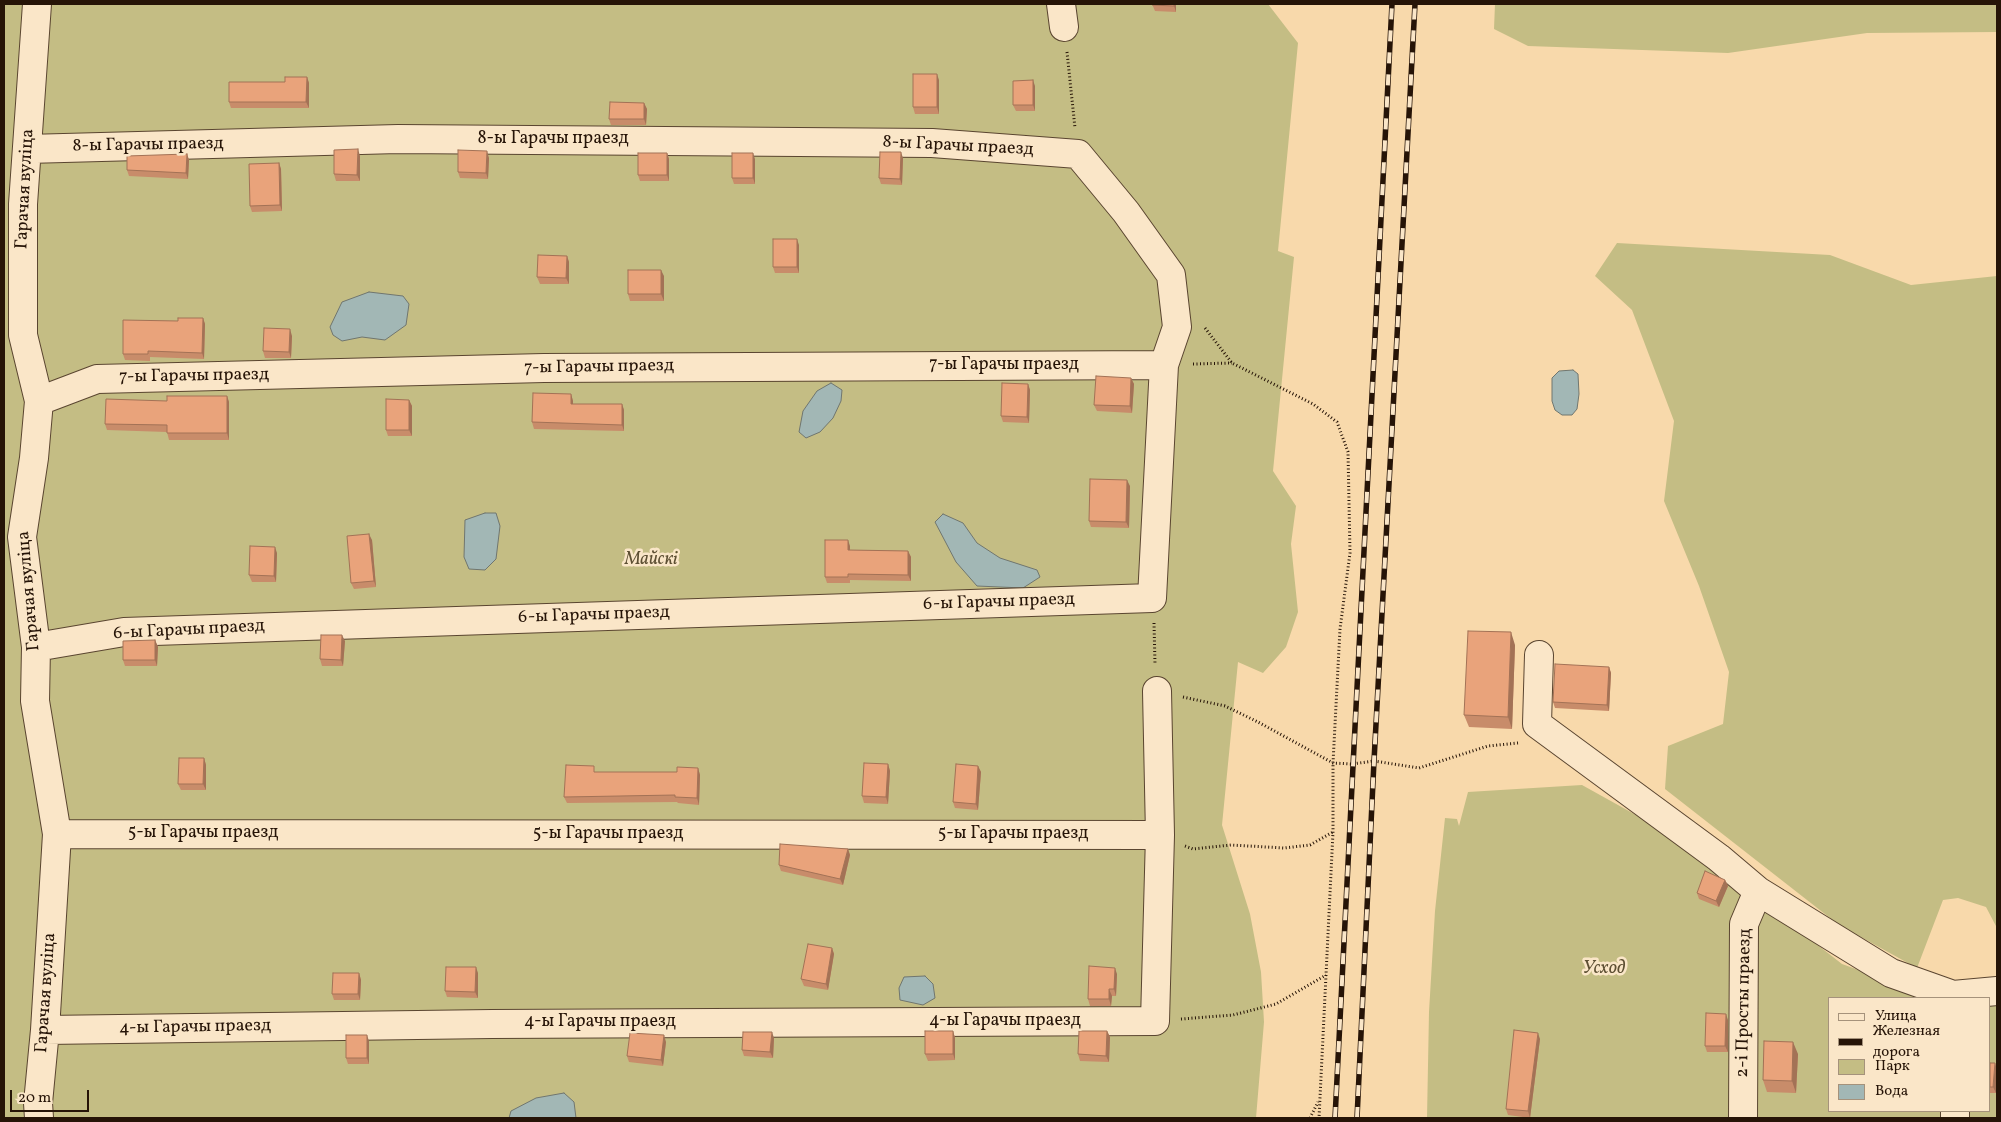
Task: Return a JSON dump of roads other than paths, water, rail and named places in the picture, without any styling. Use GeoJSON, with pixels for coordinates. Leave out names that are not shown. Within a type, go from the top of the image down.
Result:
{"type":"FeatureCollection","features":[{"type":"Feature","properties":{"kind":"street","name":"Гарачая вуліца"},"geometry":{"type":"LineString","coordinates":[[37,4],[23,204],[23,336],[39,400],[34,458],[13,531],[36,647],[35,700],[57,834],[45,1030],[38,1103],[39,1118]]}},
{"type":"Feature","properties":{"kind":"street","name":"8-ы Гарачы праезд"},"geometry":{"type":"LineString","coordinates":[[27,149],[408,139],[932,143],[1078,154],[1126,212],[1171,275],[1177,327],[1164,365]]}},
{"type":"Feature","properties":{"kind":"street","name":"7-ы Гарачы праезд"},"geometry":{"type":"LineString","coordinates":[[39,400],[97,379],[534,368],[1164,365]]}},
{"type":"Feature","properties":{"kind":"street","name":"6-ы Гарачы праезд"},"geometry":{"type":"LineString","coordinates":[[36,647],[124,632],[1152,598],[1164,365]]}},
{"type":"Feature","properties":{"kind":"street"},"geometry":{"type":"LineString","coordinates":[[1539,655],[1537,724],[1719,858],[1758,891],[1891,973],[1953,997],[1997,991]]}},
{"type":"Feature","properties":{"kind":"street"},"geometry":{"type":"LineString","coordinates":[[1157,691],[1160,835]]}},
{"type":"Feature","properties":{"kind":"street","name":"5-ы Гарачы праезд"},"geometry":{"type":"LineString","coordinates":[[57,834],[1160,835]]}},
{"type":"Feature","properties":{"kind":"street","name":"4-ы Гарачы праезд"},"geometry":{"type":"LineString","coordinates":[[45,1030],[502,1024],[1155,1021],[1160,835]]}},
{"type":"Feature","properties":{"kind":"street","name":"2-і Просты праезд"},"geometry":{"type":"LineString","coordinates":[[1743,1118],[1744,924],[1758,891]]}},
{"type":"Feature","properties":{"kind":"water"},"geometry":{"type":"Polygon","coordinates":[[[369,292],[403,296],[409,304],[406,325],[385,340],[362,337],[342,341],[333,335],[330,327],[342,302],[369,292]]]}},
{"type":"Feature","properties":{"kind":"water"},"geometry":{"type":"Polygon","coordinates":[[[1573,370],[1578,374],[1579,394],[1577,409],[1572,415],[1562,415],[1555,410],[1552,401],[1552,378],[1559,371],[1573,370]]]}},
{"type":"Feature","properties":{"kind":"water"},"geometry":{"type":"Polygon","coordinates":[[[831,383],[842,390],[841,401],[833,418],[820,432],[806,438],[799,432],[803,411],[817,391],[831,383]]]}},
{"type":"Feature","properties":{"kind":"water"},"geometry":{"type":"Polygon","coordinates":[[[485,513],[496,513],[500,526],[496,559],[485,570],[469,569],[464,557],[465,520],[485,513]]]}},
{"type":"Feature","properties":{"kind":"water"},"geometry":{"type":"Polygon","coordinates":[[[943,514],[963,523],[977,543],[1000,558],[1037,570],[1040,577],[1023,588],[977,586],[956,562],[935,522],[943,514]]]}},
{"type":"Feature","properties":{"kind":"water"},"geometry":{"type":"Polygon","coordinates":[[[925,976],[933,984],[935,998],[923,1005],[900,1000],[899,988],[904,977],[925,976]]]}},
{"type":"Feature","properties":{"kind":"water"},"geometry":{"type":"Polygon","coordinates":[[[564,1093],[574,1102],[576,1118],[509,1118],[511,1111],[536,1098],[564,1093]]]}},
{"type":"Feature","properties":{"kind":"railway"},"geometry":{"type":"LineString","coordinates":[[1335,1118],[1392,4]]}},
{"type":"Feature","properties":{"kind":"railway"},"geometry":{"type":"LineString","coordinates":[[1357,1118],[1374,761],[1415,4]]}},
{"type":"Feature","properties":{"kind":"park label","name":"Майскі"},"geometry":{"type":"Point","coordinates":[651,561]}},
{"type":"Feature","properties":{"kind":"park label","name":"Усход"},"geometry":{"type":"Point","coordinates":[1604,970]}}]}
